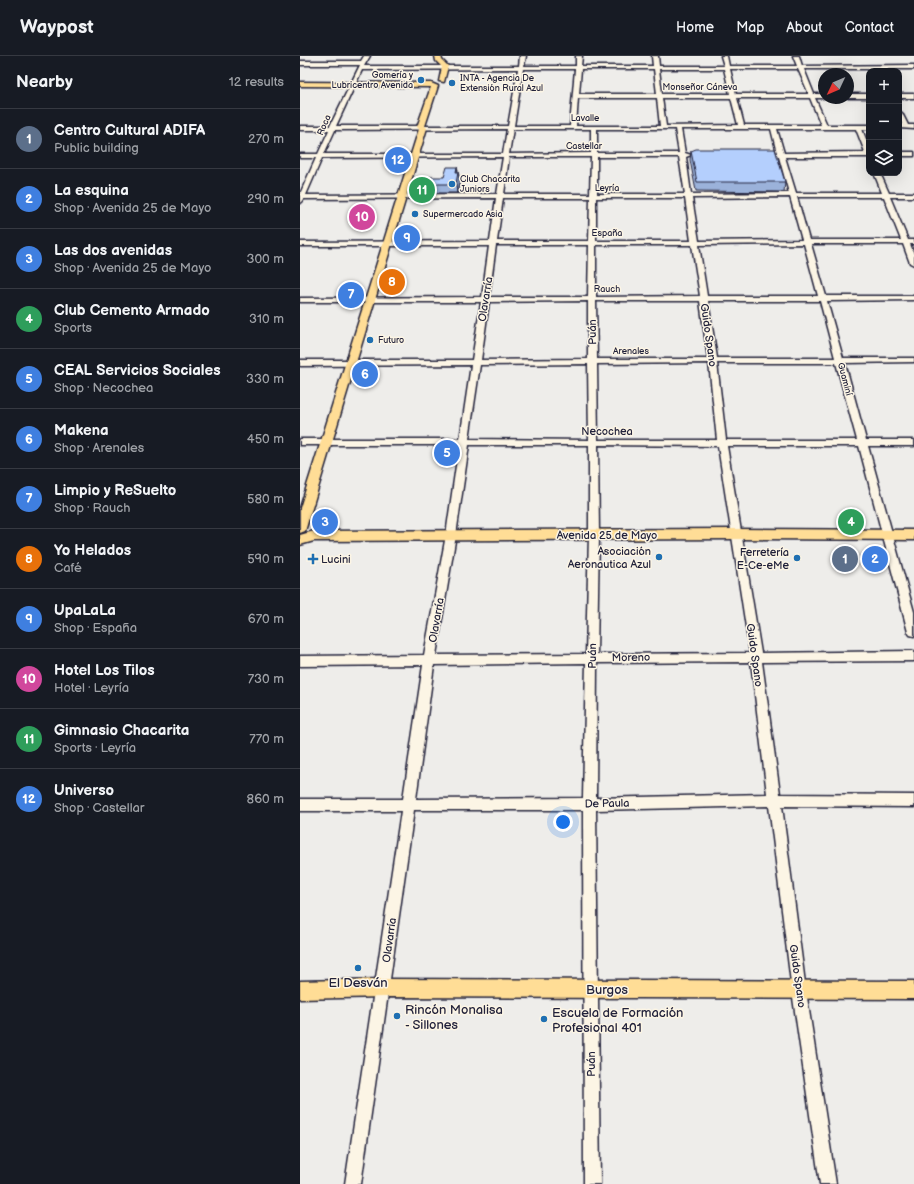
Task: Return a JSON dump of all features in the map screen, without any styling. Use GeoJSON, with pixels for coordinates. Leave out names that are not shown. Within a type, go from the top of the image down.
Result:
{"type":"FeatureCollection","features":[{"type":"Feature","properties":{"kind":"main road"},"geometry":{"type":"LineString","coordinates":[[300,528],[369,300],[423,128],[425,126],[436,83],[445,64],[439,61],[438,56]]}},
{"type":"Feature","properties":{"kind":"main road"},"geometry":{"type":"LineString","coordinates":[[300,84],[436,83]]}},
{"type":"Feature","properties":{"kind":"main road","name":"Avenida 25 de Mayo"},"geometry":{"type":"LineString","coordinates":[[300,541],[311,544],[450,540],[888,539],[914,535]]}},
{"type":"Feature","properties":{"kind":"main road","name":"Avenida 25 de Mayo"},"geometry":{"type":"LineString","coordinates":[[888,539],[914,544]]}},
{"type":"Feature","properties":{"kind":"main road","name":"Burgos"},"geometry":{"type":"LineString","coordinates":[[300,990],[383,988],[799,991],[914,990]]}},
{"type":"Feature","properties":{"kind":"street","name":"Roca"},"geometry":{"type":"LineString","coordinates":[[301,199],[352,84],[367,56]]}},
{"type":"Feature","properties":{"kind":"street","name":"Olavarría"},"geometry":{"type":"LineString","coordinates":[[353,1184],[383,988],[429,660],[450,540],[463,442],[495,243],[506,155],[523,56]]}},
{"type":"Feature","properties":{"kind":"street"},"geometry":{"type":"LineString","coordinates":[[573,127],[579,56]]}},
{"type":"Feature","properties":{"kind":"street"},"geometry":{"type":"LineString","coordinates":[[655,56],[663,127]]}},
{"type":"Feature","properties":{"kind":"street"},"geometry":{"type":"LineString","coordinates":[[724,56],[741,127]]}},
{"type":"Feature","properties":{"kind":"street"},"geometry":{"type":"LineString","coordinates":[[796,56],[824,126]]}},
{"type":"Feature","properties":{"kind":"street"},"geometry":{"type":"LineString","coordinates":[[300,63],[443,68],[914,67]]}},
{"type":"Feature","properties":{"kind":"street","name":"Monseñor Cáneva"},"geometry":{"type":"LineString","coordinates":[[576,96],[818,96]]}},
{"type":"Feature","properties":{"kind":"street"},"geometry":{"type":"LineString","coordinates":[[854,96],[866,96]]}},
{"type":"Feature","properties":{"kind":"street"},"geometry":{"type":"LineString","coordinates":[[902,96],[914,96]]}},
{"type":"Feature","properties":{"kind":"street"},"geometry":{"type":"LineString","coordinates":[[902,119],[906,126]]}},
{"type":"Feature","properties":{"kind":"street","name":"Lavalle"},"geometry":{"type":"LineString","coordinates":[[300,128],[866,126]]}},
{"type":"Feature","properties":{"kind":"street"},"geometry":{"type":"LineString","coordinates":[[902,126],[914,126]]}},
{"type":"Feature","properties":{"kind":"street","name":"Puán"},"geometry":{"type":"LineString","coordinates":[[592,1184],[589,804],[594,539],[592,299],[594,127]]}},
{"type":"Feature","properties":{"kind":"street","name":"Guido Spano"},"geometry":{"type":"LineString","coordinates":[[678,127],[713,361],[722,443],[756,656],[799,991],[828,1184]]}},
{"type":"Feature","properties":{"kind":"street","name":"Guaminí"},"geometry":{"type":"LineString","coordinates":[[773,127],[823,298],[914,632]]}},
{"type":"Feature","properties":{"kind":"street"},"geometry":{"type":"LineString","coordinates":[[858,127],[866,147]]}},
{"type":"Feature","properties":{"kind":"street","name":"Castellar"},"geometry":{"type":"LineString","coordinates":[[300,156],[594,154],[698,155]]}},
{"type":"Feature","properties":{"kind":"street"},"geometry":{"type":"LineString","coordinates":[[758,155],[866,154]]}},
{"type":"Feature","properties":{"kind":"street"},"geometry":{"type":"LineString","coordinates":[[902,154],[914,154]]}},
{"type":"Feature","properties":{"kind":"street"},"geometry":{"type":"LineString","coordinates":[[878,176],[914,263]]}},
{"type":"Feature","properties":{"kind":"street","name":"Leyría"},"geometry":{"type":"LineString","coordinates":[[301,199],[402,196],[593,197],[914,195]]}},
{"type":"Feature","properties":{"kind":"street","name":"España"},"geometry":{"type":"LineString","coordinates":[[300,244],[914,242]]}},
{"type":"Feature","properties":{"kind":"street","name":"Rauch"},"geometry":{"type":"LineString","coordinates":[[300,300],[914,298]]}},
{"type":"Feature","properties":{"kind":"street","name":"Arenales"},"geometry":{"type":"LineString","coordinates":[[300,363],[914,360]]}},
{"type":"Feature","properties":{"kind":"street","name":"Necochea"},"geometry":{"type":"LineString","coordinates":[[300,442],[914,443]]}},
{"type":"Feature","properties":{"kind":"street","name":"Moreno"},"geometry":{"type":"LineString","coordinates":[[300,661],[756,656],[914,656]]}},
{"type":"Feature","properties":{"kind":"street","name":"De Paula"},"geometry":{"type":"LineString","coordinates":[[300,805],[589,804],[775,800],[914,801]]}},
{"type":"Feature","properties":{"kind":"building"},"geometry":{"type":"Polygon","coordinates":[[[696,149],[775,149],[785,182],[697,182],[691,151],[696,149]]]}},
{"type":"Feature","properties":{"kind":"building"},"geometry":{"type":"Polygon","coordinates":[[[447,167],[457,167],[456,172],[458,172],[456,184],[415,184],[417,177],[444,177],[447,167]]]}},
{"type":"Feature","properties":{"kind":"place","name":"Gomería y Lubricentro Avenida"},"geometry":{"type":"Point","coordinates":[421,80]}},
{"type":"Feature","properties":{"kind":"place","name":"INTA - Agencia De Extensión Rural Azul"},"geometry":{"type":"Point","coordinates":[452,83]}},
{"type":"Feature","properties":{"kind":"place","name":"Universo"},"geometry":{"type":"Point","coordinates":[398,160]}},
{"type":"Feature","properties":{"kind":"place","name":"Club Chacarita Juniors"},"geometry":{"type":"Point","coordinates":[452,184]}},
{"type":"Feature","properties":{"kind":"place","name":"Gimnasio Chacarita"},"geometry":{"type":"Point","coordinates":[422,190]}},
{"type":"Feature","properties":{"kind":"place","name":"Supermercado Asia"},"geometry":{"type":"Point","coordinates":[415,214]}},
{"type":"Feature","properties":{"kind":"place","name":"Hotel Los Tilos"},"geometry":{"type":"Point","coordinates":[362,217]}},
{"type":"Feature","properties":{"kind":"place","name":"UpaLaLa"},"geometry":{"type":"Point","coordinates":[407,238]}},
{"type":"Feature","properties":{"kind":"place","name":"Yo Helados"},"geometry":{"type":"Point","coordinates":[392,282]}},
{"type":"Feature","properties":{"kind":"place","name":"Limpio y ReSuelto"},"geometry":{"type":"Point","coordinates":[351,295]}},
{"type":"Feature","properties":{"kind":"place","name":"Futuro"},"geometry":{"type":"Point","coordinates":[370,340]}},
{"type":"Feature","properties":{"kind":"place","name":"Makena"},"geometry":{"type":"Point","coordinates":[365,374]}},
{"type":"Feature","properties":{"kind":"place","name":"CEAL Servicios Sociales"},"geometry":{"type":"Point","coordinates":[447,453]}},
{"type":"Feature","properties":{"kind":"place","name":"Las dos avenidas"},"geometry":{"type":"Point","coordinates":[325,522]}},
{"type":"Feature","properties":{"kind":"place","name":"Club Cemento Armado"},"geometry":{"type":"Point","coordinates":[851,522]}},
{"type":"Feature","properties":{"kind":"place","name":"Asociación Aeronautica Azul"},"geometry":{"type":"Point","coordinates":[659,557]}},
{"type":"Feature","properties":{"kind":"place","name":"Ferretería E-Ce-eMe"},"geometry":{"type":"Point","coordinates":[797,558]}},
{"type":"Feature","properties":{"kind":"place","name":"Lucini"},"geometry":{"type":"Point","coordinates":[313,559]}},
{"type":"Feature","properties":{"kind":"place","name":"Centro Cultural ADIFA"},"geometry":{"type":"Point","coordinates":[845,559]}},
{"type":"Feature","properties":{"kind":"place","name":"La esquina"},"geometry":{"type":"Point","coordinates":[875,559]}},
{"type":"Feature","properties":{"kind":"place","name":"El Desván"},"geometry":{"type":"Point","coordinates":[358,968]}},
{"type":"Feature","properties":{"kind":"place","name":"Rincón Monalisa - Sillones"},"geometry":{"type":"Point","coordinates":[397,1016]}},
{"type":"Feature","properties":{"kind":"place","name":"Escuela de Formación Profesional 401"},"geometry":{"type":"Point","coordinates":[544,1019]}}]}
